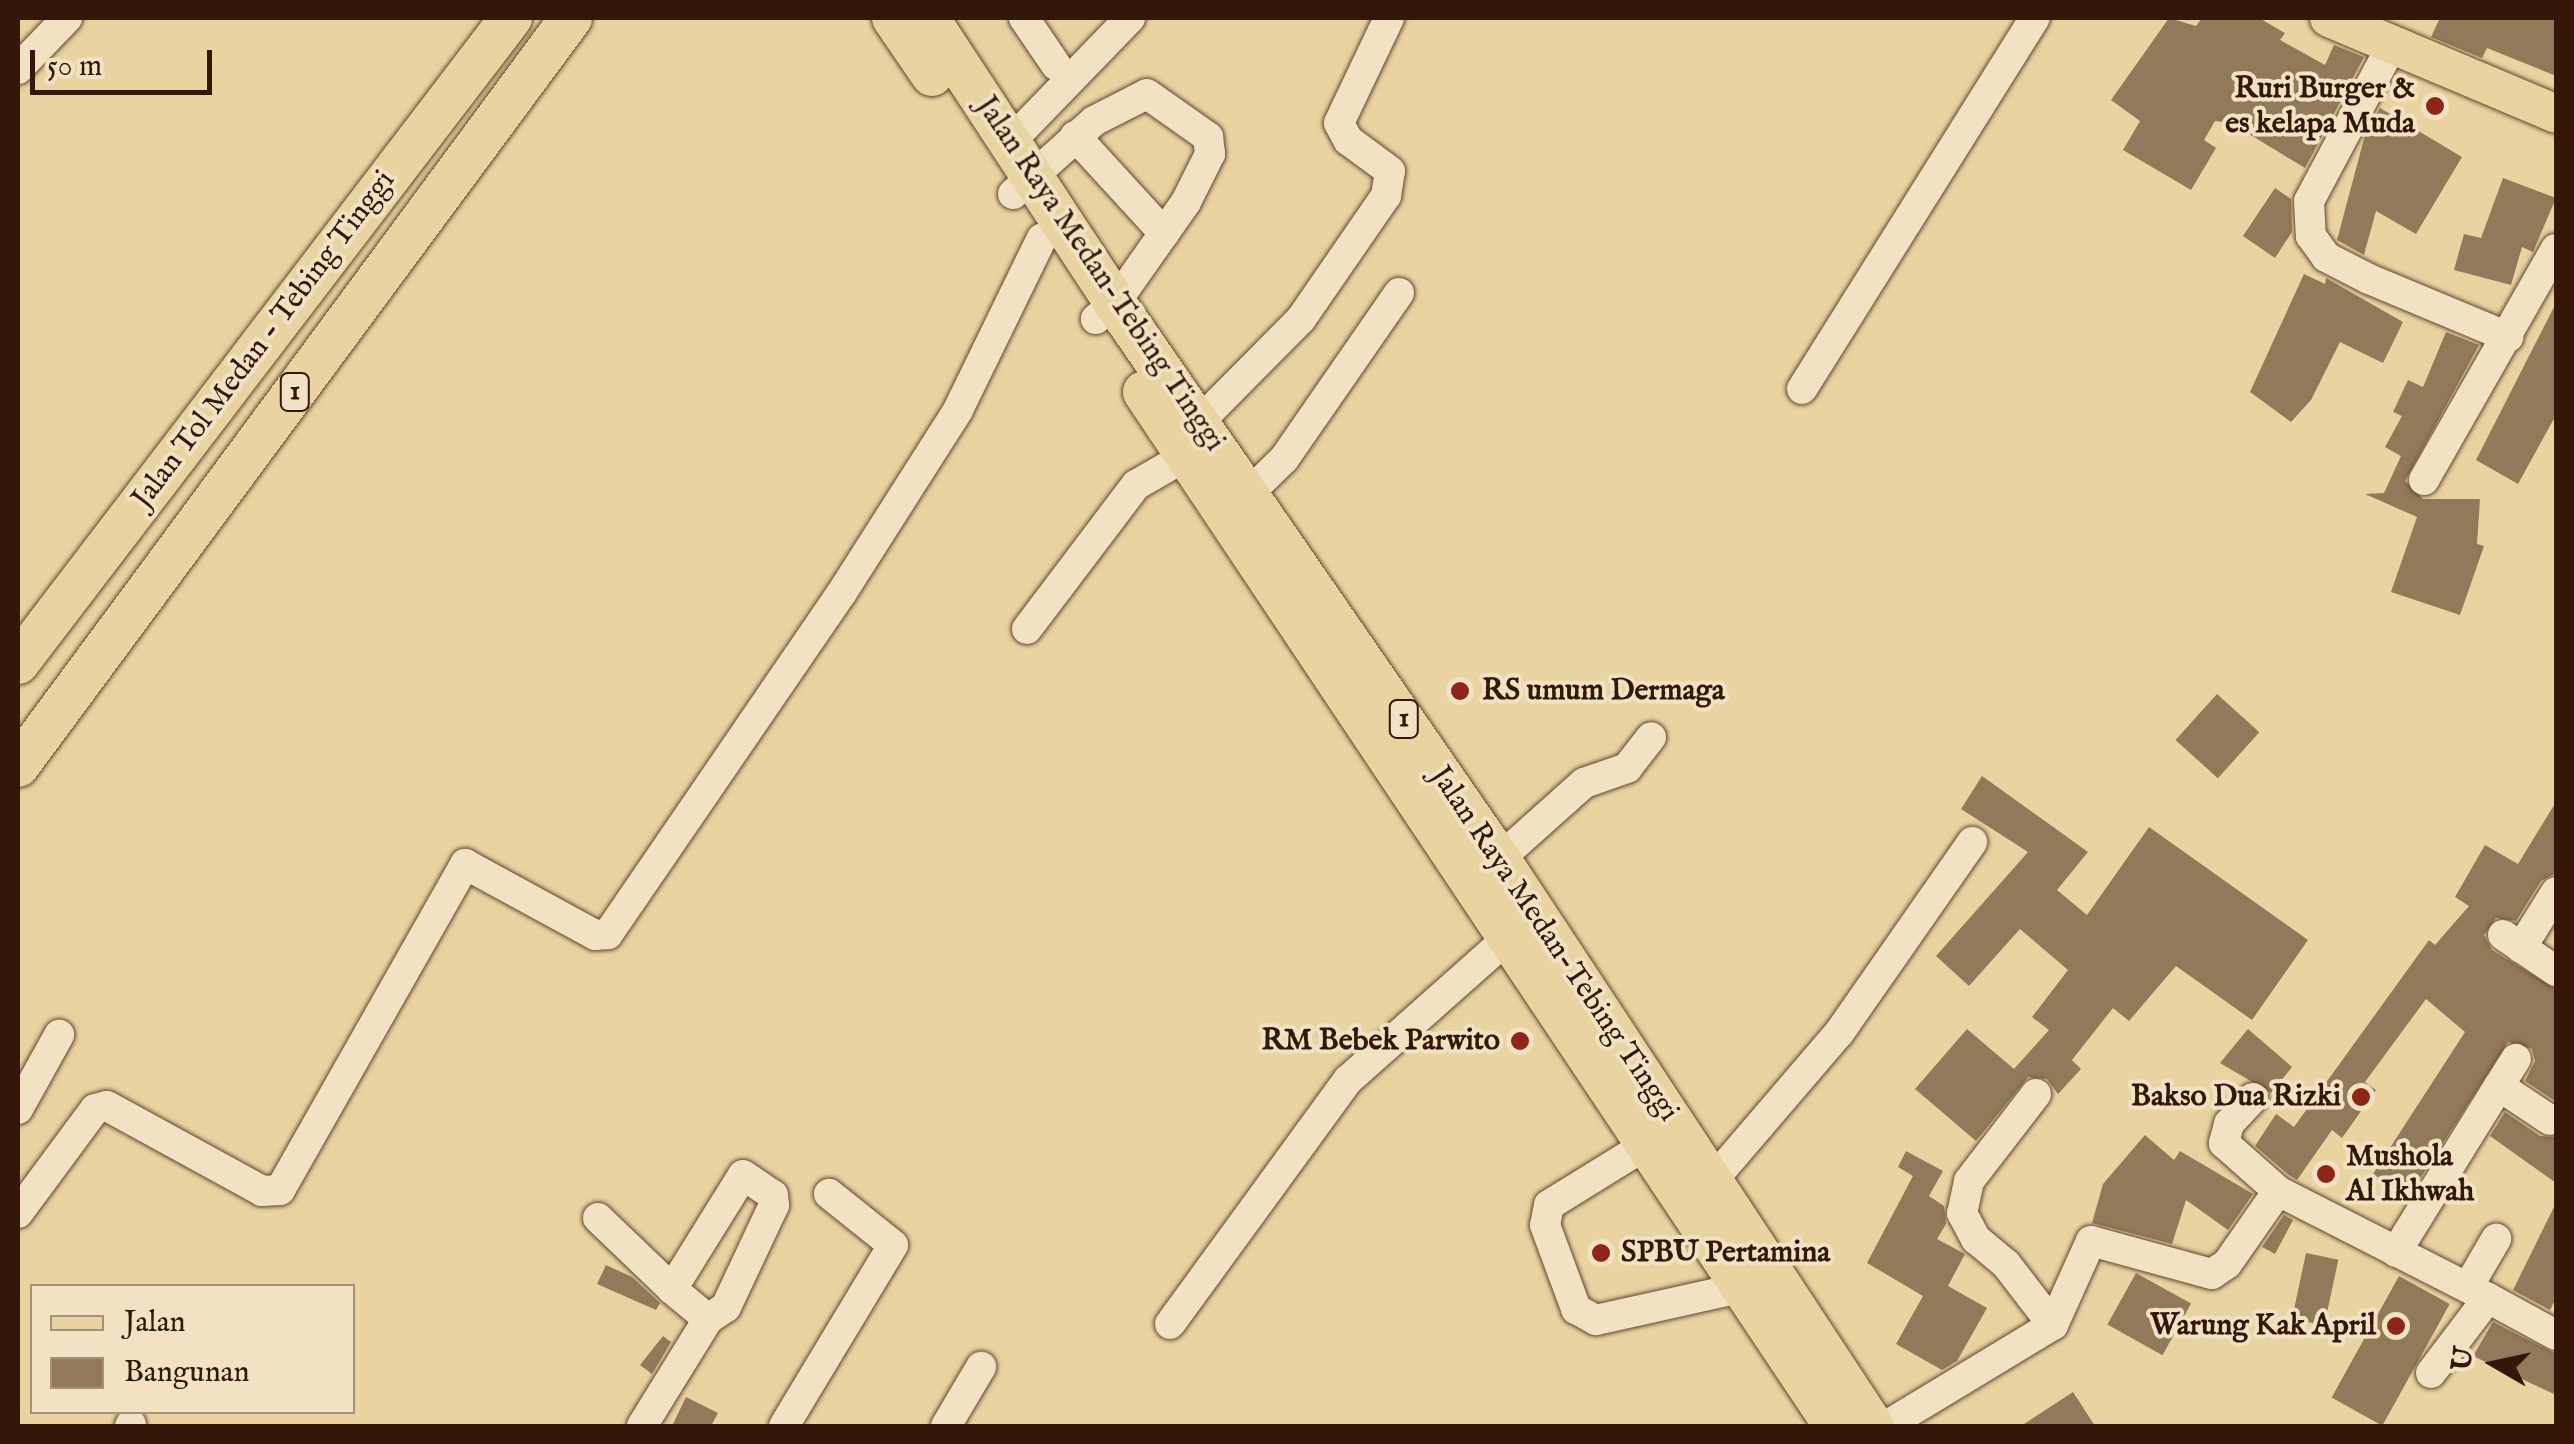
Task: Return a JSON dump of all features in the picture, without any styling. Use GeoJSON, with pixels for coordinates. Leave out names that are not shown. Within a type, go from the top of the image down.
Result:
{"type":"FeatureCollection","features":[{"type":"Feature","properties":{"kind":"highway","name":"Jalan Tol Medan - Tebing Tinggi"},"geometry":{"type":"LineString","coordinates":[[18,663],[511,18]]}},
{"type":"Feature","properties":{"kind":"highway","name":"Jalan Tol Medan - Tebing Tinggi"},"geometry":{"type":"LineString","coordinates":[[18,766],[571,18]]}},
{"type":"Feature","properties":{"kind":"highway","name":"Jalan Raya Medan-Tebing Tinggi"},"geometry":{"type":"LineString","coordinates":[[917,22],[1193,439],[1646,1145],[1836,1426]]}},
{"type":"Feature","properties":{"kind":"highway","name":"Jalan Raya Medan-Tebing Tinggi"},"geometry":{"type":"LineString","coordinates":[[1018,171],[1042,238],[1105,311]]}},
{"type":"Feature","properties":{"kind":"highway","name":"Jalan Raya Medan-Tebing Tinggi"},"geometry":{"type":"LineString","coordinates":[[1193,439],[1249,493],[1499,860],[1873,1426]]}},
{"type":"Feature","properties":{"kind":"main road"},"geometry":{"type":"LineString","coordinates":[[2329,18],[2391,47],[2554,108]]}},
{"type":"Feature","properties":{"kind":"street"},"geometry":{"type":"LineString","coordinates":[[18,70],[66,18]]}},
{"type":"Feature","properties":{"kind":"street"},"geometry":{"type":"LineString","coordinates":[[1024,18],[1056,65]]}},
{"type":"Feature","properties":{"kind":"street"},"geometry":{"type":"LineString","coordinates":[[1018,171],[1130,18]]}},
{"type":"Feature","properties":{"kind":"street"},"geometry":{"type":"LineString","coordinates":[[1028,628],[1136,485],[1193,439],[1302,319],[1386,196],[1390,171],[1348,140],[1340,123],[1389,18]]}},
{"type":"Feature","properties":{"kind":"street"},"geometry":{"type":"LineString","coordinates":[[1802,389],[2036,18]]}},
{"type":"Feature","properties":{"kind":"street"},"geometry":{"type":"LineString","coordinates":[[2391,47],[2309,201],[2311,236],[2326,257],[2508,337]]}},
{"type":"Feature","properties":{"kind":"street"},"geometry":{"type":"LineString","coordinates":[[1018,171],[1111,109],[1147,94],[1203,131],[1212,147],[1204,168],[1164,232],[1105,311]]}},
{"type":"Feature","properties":{"kind":"street"},"geometry":{"type":"LineString","coordinates":[[1075,136],[1164,232]]}},
{"type":"Feature","properties":{"kind":"street"},"geometry":{"type":"LineString","coordinates":[[18,1213],[95,1110],[106,1106],[262,1191],[280,1190],[464,864],[595,935],[608,934],[842,594],[958,410],[1042,238]]}},
{"type":"Feature","properties":{"kind":"street"},"geometry":{"type":"LineString","coordinates":[[2424,480],[2556,249]]}},
{"type":"Feature","properties":{"kind":"street"},"geometry":{"type":"LineString","coordinates":[[1249,493],[1284,460],[1400,293]]}},
{"type":"Feature","properties":{"kind":"street"},"geometry":{"type":"LineString","coordinates":[[1499,860],[1584,782],[1627,768],[1652,737]]}},
{"type":"Feature","properties":{"kind":"street"},"geometry":{"type":"LineString","coordinates":[[1712,1182],[1840,1033],[1972,842]]}},
{"type":"Feature","properties":{"kind":"street"},"geometry":{"type":"LineString","coordinates":[[2556,892],[2512,941],[2556,971]]}},
{"type":"Feature","properties":{"kind":"street"},"geometry":{"type":"LineString","coordinates":[[1170,1324],[1348,1080],[1510,936]]}},
{"type":"Feature","properties":{"kind":"street"},"geometry":{"type":"LineString","coordinates":[[18,1109],[59,1035]]}},
{"type":"Feature","properties":{"kind":"street"},"geometry":{"type":"LineString","coordinates":[[2396,1252],[2516,1059]]}},
{"type":"Feature","properties":{"kind":"street"},"geometry":{"type":"LineString","coordinates":[[2499,1086],[2554,1118]]}},
{"type":"Feature","properties":{"kind":"street"},"geometry":{"type":"LineString","coordinates":[[2036,1094],[1969,1180],[1962,1213],[1976,1239],[2006,1264],[2054,1325]]}},
{"type":"Feature","properties":{"kind":"street"},"geometry":{"type":"LineString","coordinates":[[2253,1098],[2229,1124],[2224,1143],[2278,1191],[2556,1336]]}},
{"type":"Feature","properties":{"kind":"street"},"geometry":{"type":"LineString","coordinates":[[1646,1145],[1550,1205],[1544,1225],[1576,1309],[1596,1320],[1740,1288]]}},
{"type":"Feature","properties":{"kind":"street"},"geometry":{"type":"LineString","coordinates":[[642,1426],[708,1320],[726,1306],[773,1194],[740,1176],[672,1288]]}},
{"type":"Feature","properties":{"kind":"street"},"geometry":{"type":"LineString","coordinates":[[1886,1426],[2054,1325],[2090,1241],[2212,1274],[2227,1264],[2278,1191]]}},
{"type":"Feature","properties":{"kind":"street"},"geometry":{"type":"LineString","coordinates":[[784,1426],[893,1245],[829,1194]]}},
{"type":"Feature","properties":{"kind":"street"},"geometry":{"type":"LineString","coordinates":[[598,1218],[708,1320]]}},
{"type":"Feature","properties":{"kind":"street"},"geometry":{"type":"LineString","coordinates":[[2431,1373],[2478,1292],[2496,1238]]}},
{"type":"Feature","properties":{"kind":"street"},"geometry":{"type":"LineString","coordinates":[[946,1426],[981,1367]]}},
{"type":"Feature","properties":{"kind":"building"},"geometry":{"type":"Polygon","coordinates":[[[2169,18],[2196,26],[2202,18],[2259,18],[2285,33],[2280,40],[2325,65],[2334,45],[2364,57],[2305,168],[2231,123],[2215,121],[2204,140],[2216,148],[2191,190],[2123,150],[2140,121],[2111,100],[2169,18]]]}},
{"type":"Feature","properties":{"kind":"building"},"geometry":{"type":"Polygon","coordinates":[[[2440,18],[2556,18],[2556,76],[2487,48],[2482,58],[2431,37],[2440,18]]]}},
{"type":"Feature","properties":{"kind":"building"},"geometry":{"type":"Polygon","coordinates":[[[2380,108],[2462,157],[2416,234],[2376,211],[2364,255],[2337,240],[2365,135],[2380,108]]]}},
{"type":"Feature","properties":{"kind":"building"},"geometry":{"type":"Polygon","coordinates":[[[2503,178],[2556,198],[2533,252],[2522,247],[2511,285],[2454,270],[2464,234],[2481,238],[2503,178]]]}},
{"type":"Feature","properties":{"kind":"building"},"geometry":{"type":"Polygon","coordinates":[[[2275,188],[2291,199],[2292,232],[2275,258],[2243,236],[2275,188]]]}},
{"type":"Feature","properties":{"kind":"building"},"geometry":{"type":"Polygon","coordinates":[[[2304,274],[2325,284],[2326,278],[2403,322],[2383,363],[2340,342],[2311,400],[2291,422],[2250,392],[2304,274]]]}},
{"type":"Feature","properties":{"kind":"building"},"geometry":{"type":"Polygon","coordinates":[[[2556,303],[2556,415],[2518,484],[2476,460],[2556,303]]]}},
{"type":"Feature","properties":{"kind":"building"},"geometry":{"type":"Polygon","coordinates":[[[2446,332],[2479,345],[2405,481],[2423,499],[2480,499],[2477,544],[2484,546],[2460,615],[2391,592],[2417,517],[2365,494],[2384,493],[2401,456],[2385,447],[2402,416],[2393,412],[2408,380],[2423,387],[2446,332]]]}},
{"type":"Feature","properties":{"kind":"building"},"geometry":{"type":"Polygon","coordinates":[[[2217,694],[2259,732],[2218,778],[2176,740],[2217,694]]]}},
{"type":"Feature","properties":{"kind":"building"},"geometry":{"type":"Polygon","coordinates":[[[1982,776],[2088,852],[2057,890],[2087,915],[2149,827],[2308,940],[2252,1020],[2176,966],[2129,1021],[2113,1008],[2072,1060],[2081,1069],[2058,1094],[2047,1079],[2028,1077],[1976,1141],[1915,1089],[1967,1029],[2014,1069],[2049,1030],[2032,1017],[2068,970],[2020,929],[1969,986],[1936,956],[2028,852],[1961,809],[1982,776]]]}},
{"type":"Feature","properties":{"kind":"building"},"geometry":{"type":"Polygon","coordinates":[[[2556,802],[2556,873],[2541,881],[2516,921],[2496,918],[2484,935],[2492,950],[2556,989],[2555,1101],[2525,1081],[2535,1061],[2532,1049],[2508,1042],[2408,1197],[2373,1174],[2465,1032],[2426,999],[2365,1082],[2376,1090],[2342,1138],[2332,1130],[2297,1180],[2289,1175],[2255,1146],[2276,1114],[2294,1127],[2429,940],[2435,945],[2469,906],[2455,897],[2485,845],[2518,864],[2556,802]]]}},
{"type":"Feature","properties":{"kind":"building"},"geometry":{"type":"Polygon","coordinates":[[[2248,1029],[2292,1067],[2271,1093],[2220,1063],[2248,1029]]]}},
{"type":"Feature","properties":{"kind":"building"},"geometry":{"type":"Polygon","coordinates":[[[2505,1112],[2540,1136],[2556,1137],[2556,1183],[2490,1136],[2505,1112]]]}},
{"type":"Feature","properties":{"kind":"building"},"geometry":{"type":"Polygon","coordinates":[[[2145,1135],[2174,1160],[2180,1151],[2253,1194],[2228,1230],[2186,1200],[2172,1244],[2092,1223],[2103,1184],[2145,1135]]]}},
{"type":"Feature","properties":{"kind":"building"},"geometry":{"type":"Polygon","coordinates":[[[1906,1151],[1943,1171],[1929,1196],[1944,1206],[1946,1224],[1937,1239],[1965,1254],[1948,1286],[1987,1308],[1957,1361],[1942,1370],[1896,1344],[1923,1296],[1867,1263],[1913,1176],[1898,1167],[1906,1151]]]}},
{"type":"Feature","properties":{"kind":"building"},"geometry":{"type":"Polygon","coordinates":[[[2556,1203],[2556,1298],[2550,1310],[2513,1290],[2556,1203]]]}},
{"type":"Feature","properties":{"kind":"building"},"geometry":{"type":"Polygon","coordinates":[[[2284,1215],[2293,1220],[2275,1254],[2262,1247],[2284,1215]]]}},
{"type":"Feature","properties":{"kind":"building"},"geometry":{"type":"Polygon","coordinates":[[[2306,1253],[2338,1260],[2324,1325],[2292,1319],[2306,1253]]]}},
{"type":"Feature","properties":{"kind":"building"},"geometry":{"type":"Polygon","coordinates":[[[606,1265],[632,1277],[660,1303],[656,1310],[597,1284],[606,1265]]]}},
{"type":"Feature","properties":{"kind":"building"},"geometry":{"type":"Polygon","coordinates":[[[2136,1273],[2191,1304],[2162,1355],[2107,1325],[2136,1273]]]}},
{"type":"Feature","properties":{"kind":"building"},"geometry":{"type":"Polygon","coordinates":[[[2399,1276],[2450,1304],[2382,1426],[2332,1398],[2399,1276]]]}},
{"type":"Feature","properties":{"kind":"building"},"geometry":{"type":"Polygon","coordinates":[[[2493,1322],[2556,1354],[2556,1395],[2473,1356],[2493,1322]]]}},
{"type":"Feature","properties":{"kind":"building"},"geometry":{"type":"Polygon","coordinates":[[[663,1336],[671,1342],[652,1374],[640,1365],[663,1336]]]}},
{"type":"Feature","properties":{"kind":"building"},"geometry":{"type":"Polygon","coordinates":[[[2073,1392],[2095,1426],[2021,1426],[2073,1392]]]}},
{"type":"Feature","properties":{"kind":"building"},"geometry":{"type":"Polygon","coordinates":[[[686,1397],[718,1413],[711,1426],[672,1426],[686,1397]]]}},
{"type":"Feature","properties":{"kind":"place","name":"Ruri Burger & es kelapa Muda"},"geometry":{"type":"Point","coordinates":[2435,106]}},
{"type":"Feature","properties":{"kind":"place","name":"RS umum Dermaga"},"geometry":{"type":"Point","coordinates":[1460,691]}},
{"type":"Feature","properties":{"kind":"place","name":"RM Bebek Parwito"},"geometry":{"type":"Point","coordinates":[1520,1041]}},
{"type":"Feature","properties":{"kind":"place","name":"Bakso Dua Rizki"},"geometry":{"type":"Point","coordinates":[2361,1097]}},
{"type":"Feature","properties":{"kind":"place","name":"Mushola Al Ikhwah"},"geometry":{"type":"Point","coordinates":[2326,1174]}},
{"type":"Feature","properties":{"kind":"place","name":"SPBU Pertamina"},"geometry":{"type":"Point","coordinates":[1601,1253]}},
{"type":"Feature","properties":{"kind":"place","name":"Warung Kak April"},"geometry":{"type":"Point","coordinates":[2396,1326]}}]}
